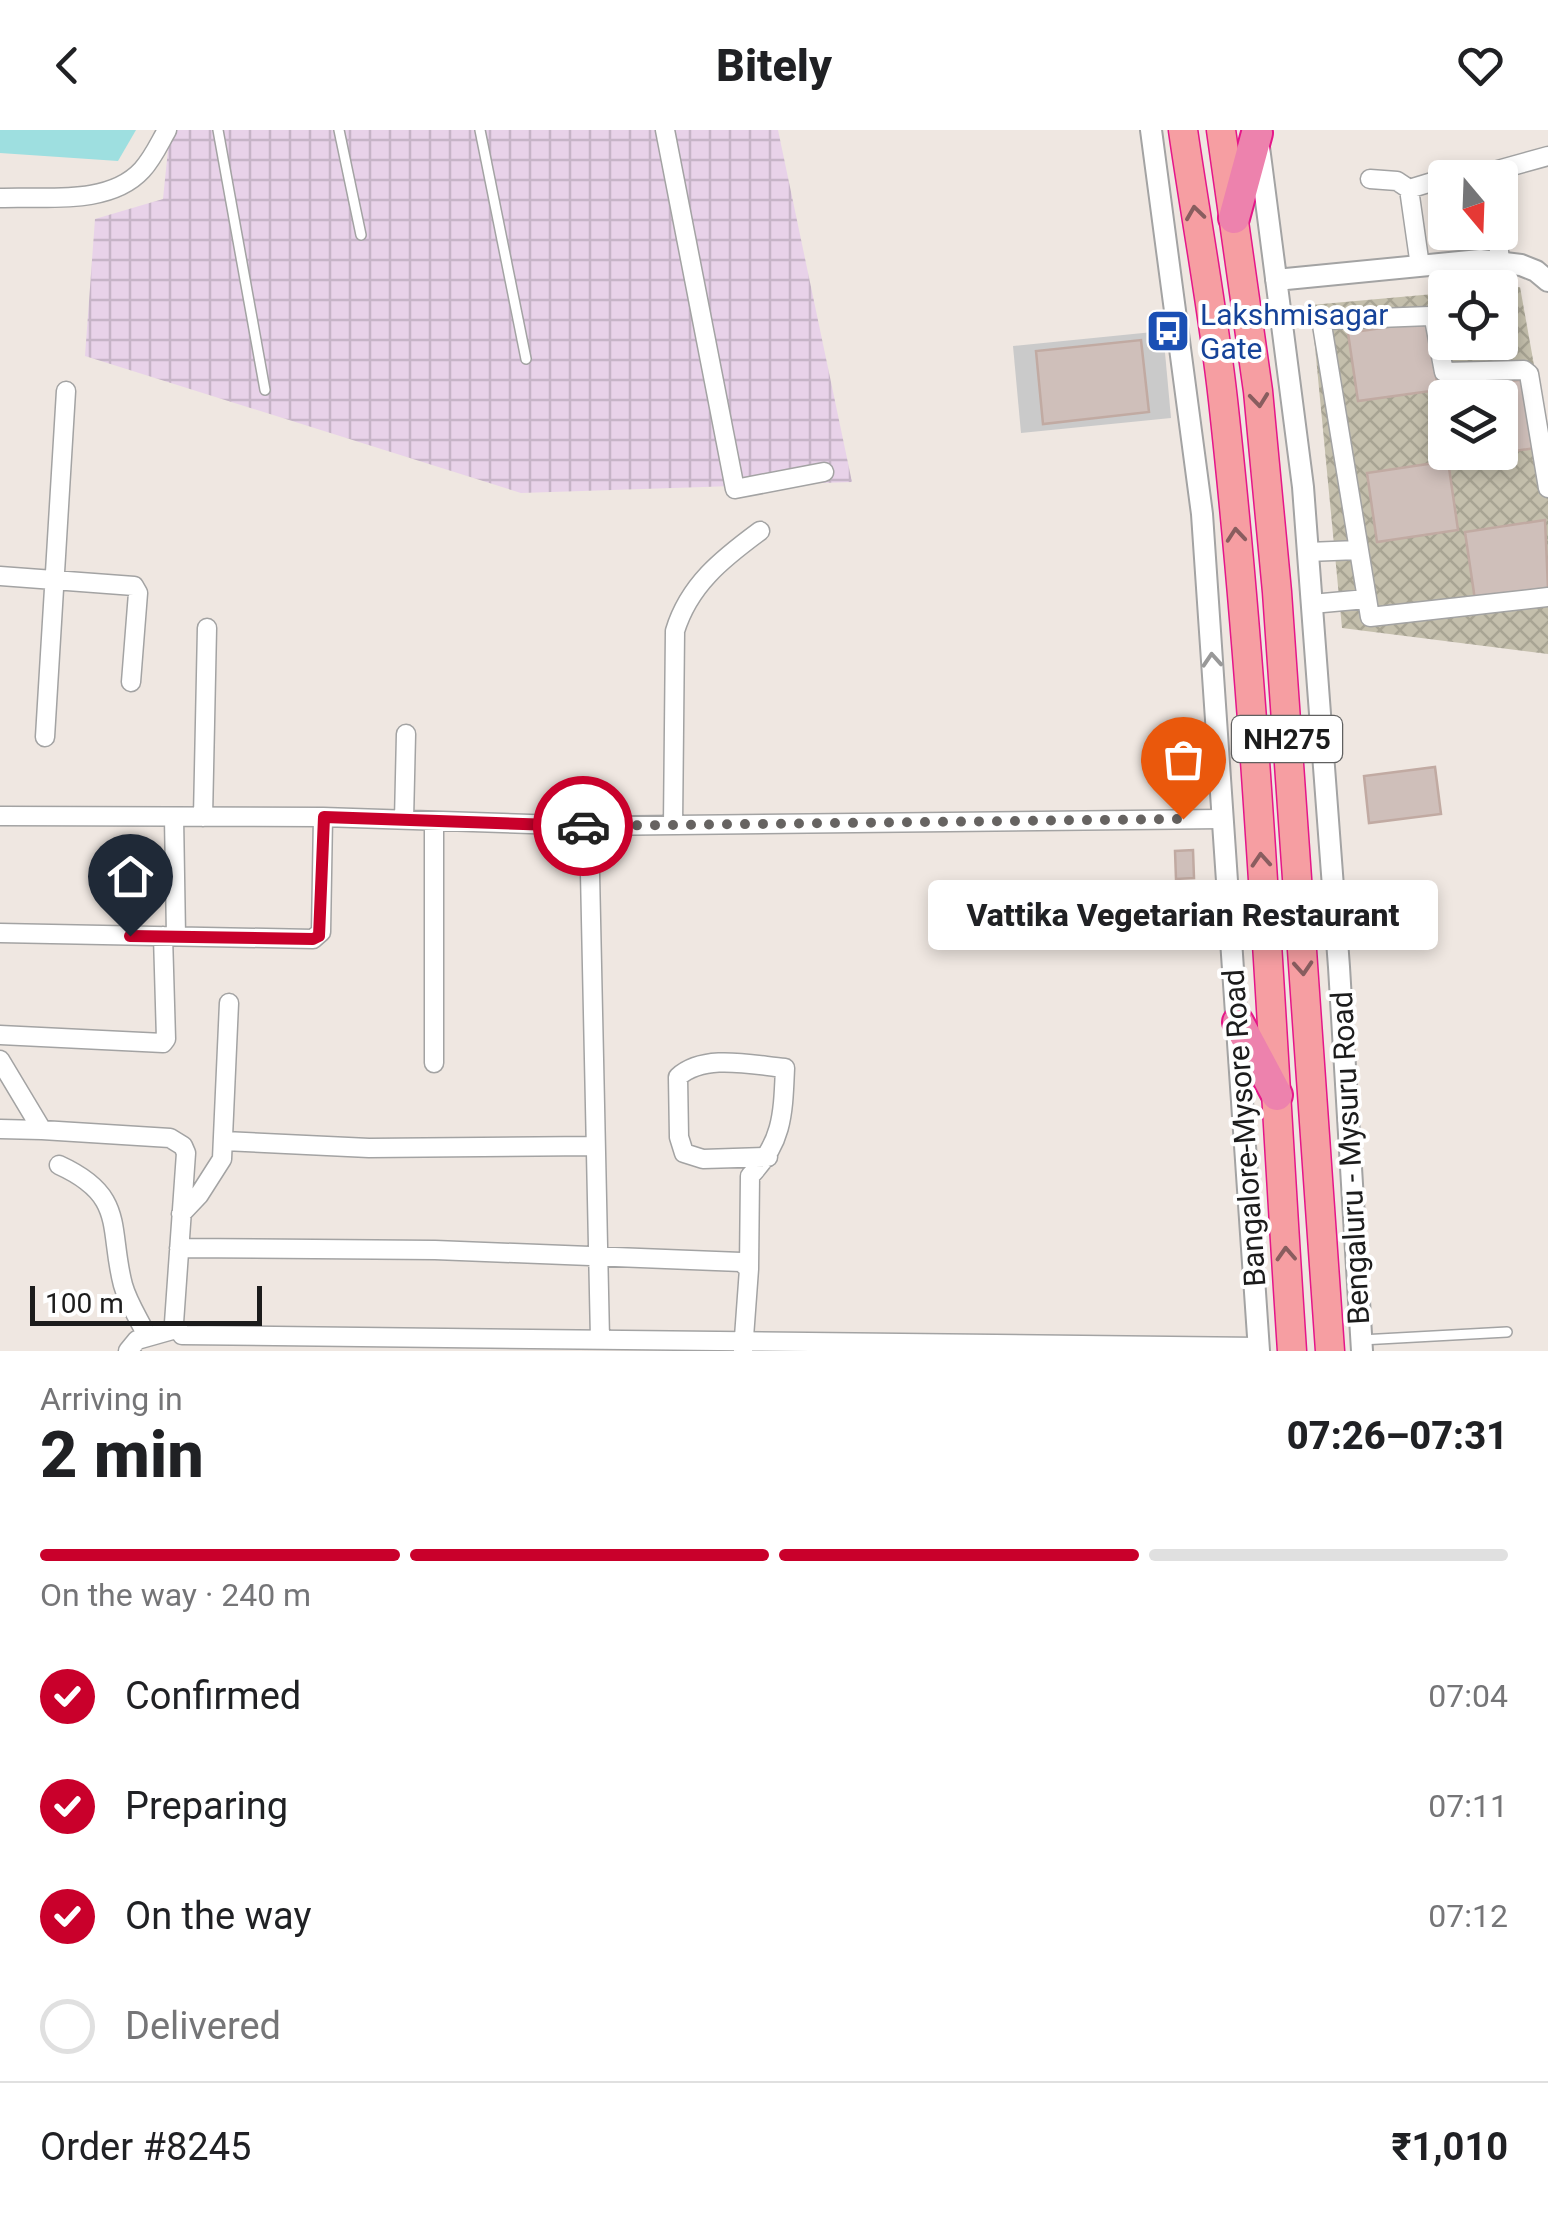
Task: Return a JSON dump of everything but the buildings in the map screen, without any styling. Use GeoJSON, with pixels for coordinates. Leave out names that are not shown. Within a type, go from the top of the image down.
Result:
{"type":"FeatureCollection","features":[{"type":"Feature","properties":{"kind":"highway","name":"NH275"},"geometry":{"type":"LineString","coordinates":[[1183,130],[1223,396],[1240,581],[1292,1351]]}},
{"type":"Feature","properties":{"kind":"highway","name":"NH275"},"geometry":{"type":"LineString","coordinates":[[1221,130],[1258,391],[1277,592],[1330,1351]]}},
{"type":"Feature","properties":{"kind":"highway"},"geometry":{"type":"LineString","coordinates":[[1234,218],[1257,132]]}},
{"type":"Feature","properties":{"kind":"highway"},"geometry":{"type":"LineString","coordinates":[[1238,1022],[1277,1095]]}},
{"type":"Feature","properties":{"kind":"street"},"geometry":{"type":"LineString","coordinates":[[0,198],[104,193],[123,186],[151,159],[167,130]]}},
{"type":"Feature","properties":{"kind":"street"},"geometry":{"type":"LineString","coordinates":[[665,130],[736,488],[824,472]]}},
{"type":"Feature","properties":{"kind":"street","name":"Bangalore-Mysore Road"},"geometry":{"type":"LineString","coordinates":[[1152,130],[1202,514],[1259,1349]]}},
{"type":"Feature","properties":{"kind":"street","name":"Bengaluru - Mysuru Road"},"geometry":{"type":"LineString","coordinates":[[1257,132],[1294,406],[1308,552],[1362,1345]]}},
{"type":"Feature","properties":{"kind":"street"},"geometry":{"type":"LineString","coordinates":[[1518,164],[1548,156]]}},
{"type":"Feature","properties":{"kind":"street"},"geometry":{"type":"LineString","coordinates":[[1370,179],[1397,181],[1410,189],[1428,183]]}},
{"type":"Feature","properties":{"kind":"street"},"geometry":{"type":"LineString","coordinates":[[1410,189],[1420,266]]}},
{"type":"Feature","properties":{"kind":"street"},"geometry":{"type":"LineString","coordinates":[[1499,250],[1500,261]]}},
{"type":"Feature","properties":{"kind":"street"},"geometry":{"type":"LineString","coordinates":[[1276,280],[1480,260],[1536,271],[1548,281]]}},
{"type":"Feature","properties":{"kind":"street"},"geometry":{"type":"LineString","coordinates":[[1548,488],[1529,374],[1524,370],[1444,372],[1434,319],[1430,316],[1326,320],[1322,325],[1370,617],[1548,598]]}},
{"type":"Feature","properties":{"kind":"street"},"geometry":{"type":"LineString","coordinates":[[44,736],[66,391]]}},
{"type":"Feature","properties":{"kind":"street"},"geometry":{"type":"LineString","coordinates":[[674,825],[675,631],[682,610],[713,567],[760,532]]}},
{"type":"Feature","properties":{"kind":"street"},"geometry":{"type":"LineString","coordinates":[[1308,552],[1358,550]]}},
{"type":"Feature","properties":{"kind":"street"},"geometry":{"type":"LineString","coordinates":[[0,576],[134,586],[138,593],[131,682]]}},
{"type":"Feature","properties":{"kind":"street"},"geometry":{"type":"LineString","coordinates":[[1312,604],[1366,599]]}},
{"type":"Feature","properties":{"kind":"street"},"geometry":{"type":"LineString","coordinates":[[203,817],[207,628]]}},
{"type":"Feature","properties":{"kind":"street"},"geometry":{"type":"LineString","coordinates":[[404,820],[406,734]]}},
{"type":"Feature","properties":{"kind":"street"},"geometry":{"type":"LineString","coordinates":[[0,816],[324,817],[589,826],[1222,818]]}},
{"type":"Feature","properties":{"kind":"street"},"geometry":{"type":"LineString","coordinates":[[0,1034],[163,1043],[174,817]]}},
{"type":"Feature","properties":{"kind":"street"},"geometry":{"type":"LineString","coordinates":[[0,934],[319,936],[324,817]]}},
{"type":"Feature","properties":{"kind":"street"},"geometry":{"type":"LineString","coordinates":[[434,821],[434,1063]]}},
{"type":"Feature","properties":{"kind":"street"},"geometry":{"type":"LineString","coordinates":[[589,826],[600,1339]]}},
{"type":"Feature","properties":{"kind":"street"},"geometry":{"type":"LineString","coordinates":[[182,1214],[200,1195],[222,1159],[228,1003]]}},
{"type":"Feature","properties":{"kind":"street"},"geometry":{"type":"LineString","coordinates":[[0,1060],[42,1130]]}},
{"type":"Feature","properties":{"kind":"street"},"geometry":{"type":"LineString","coordinates":[[743,1347],[750,1176],[768,1157],[778,1135],[785,1068],[710,1063],[690,1066],[678,1077],[679,1137],[684,1153],[703,1159],[768,1157]]}},
{"type":"Feature","properties":{"kind":"street"},"geometry":{"type":"LineString","coordinates":[[0,1129],[178,1140],[186,1153],[176,1329],[182,1336],[600,1339],[743,1347],[1259,1349]]}},
{"type":"Feature","properties":{"kind":"street"},"geometry":{"type":"LineString","coordinates":[[224,1141],[369,1148],[594,1146]]}},
{"type":"Feature","properties":{"kind":"street"},"geometry":{"type":"LineString","coordinates":[[59,1165],[89,1185],[110,1210],[116,1225],[123,1284],[147,1336]]}},
{"type":"Feature","properties":{"kind":"street"},"geometry":{"type":"LineString","coordinates":[[179,1248],[435,1250],[742,1262],[749,1269]]}},
{"type":"Feature","properties":{"kind":"street"},"geometry":{"type":"LineString","coordinates":[[128,1351],[138,1340],[176,1329]]}},
{"type":"Feature","properties":{"kind":"lane"},"geometry":{"type":"LineString","coordinates":[[218,130],[265,390]]}},
{"type":"Feature","properties":{"kind":"lane"},"geometry":{"type":"LineString","coordinates":[[339,130],[360,235]]}},
{"type":"Feature","properties":{"kind":"lane"},"geometry":{"type":"LineString","coordinates":[[480,130],[526,359]]}},
{"type":"Feature","properties":{"kind":"lane"},"geometry":{"type":"LineString","coordinates":[[1362,1345],[1507,1332]]}},
{"type":"Feature","properties":{"kind":"shaded area"},"geometry":{"type":"Polygon","coordinates":[[[170,130],[778,130],[852,482],[521,493],[85,356],[95,219],[163,199],[170,130]]]}},
{"type":"Feature","properties":{"kind":"shaded area"},"geometry":{"type":"Polygon","coordinates":[[[1520,287],[1548,443],[1548,654],[1342,628],[1311,305],[1428,295],[1428,360],[1518,360],[1520,287]]]}},
{"type":"Feature","properties":{"kind":"shaded area"},"geometry":{"type":"Polygon","coordinates":[[[1163,331],[1171,418],[1021,433],[1013,346],[1163,331]]]}},
{"type":"Feature","properties":{"kind":"water"},"geometry":{"type":"Polygon","coordinates":[[[0,130],[136,130],[118,161],[0,153],[0,130]]]}},
{"type":"Feature","properties":{"kind":"way so far"},"geometry":{"type":"LineString","coordinates":[[583,826],[1183,819]]}},
{"type":"Feature","properties":{"kind":"place","name":"Lakshmisagar Gate"},"geometry":{"type":"Point","coordinates":[1168,331]}},
{"type":"Feature","properties":{"kind":"place","name":"Vattika Vegetarian Restaurant"},"geometry":{"type":"Point","coordinates":[1183,819]}},
{"type":"Feature","properties":{"kind":"route"},"geometry":{"type":"LineString","coordinates":[[130,936],[319,936],[324,817],[583,826]]}}]}
